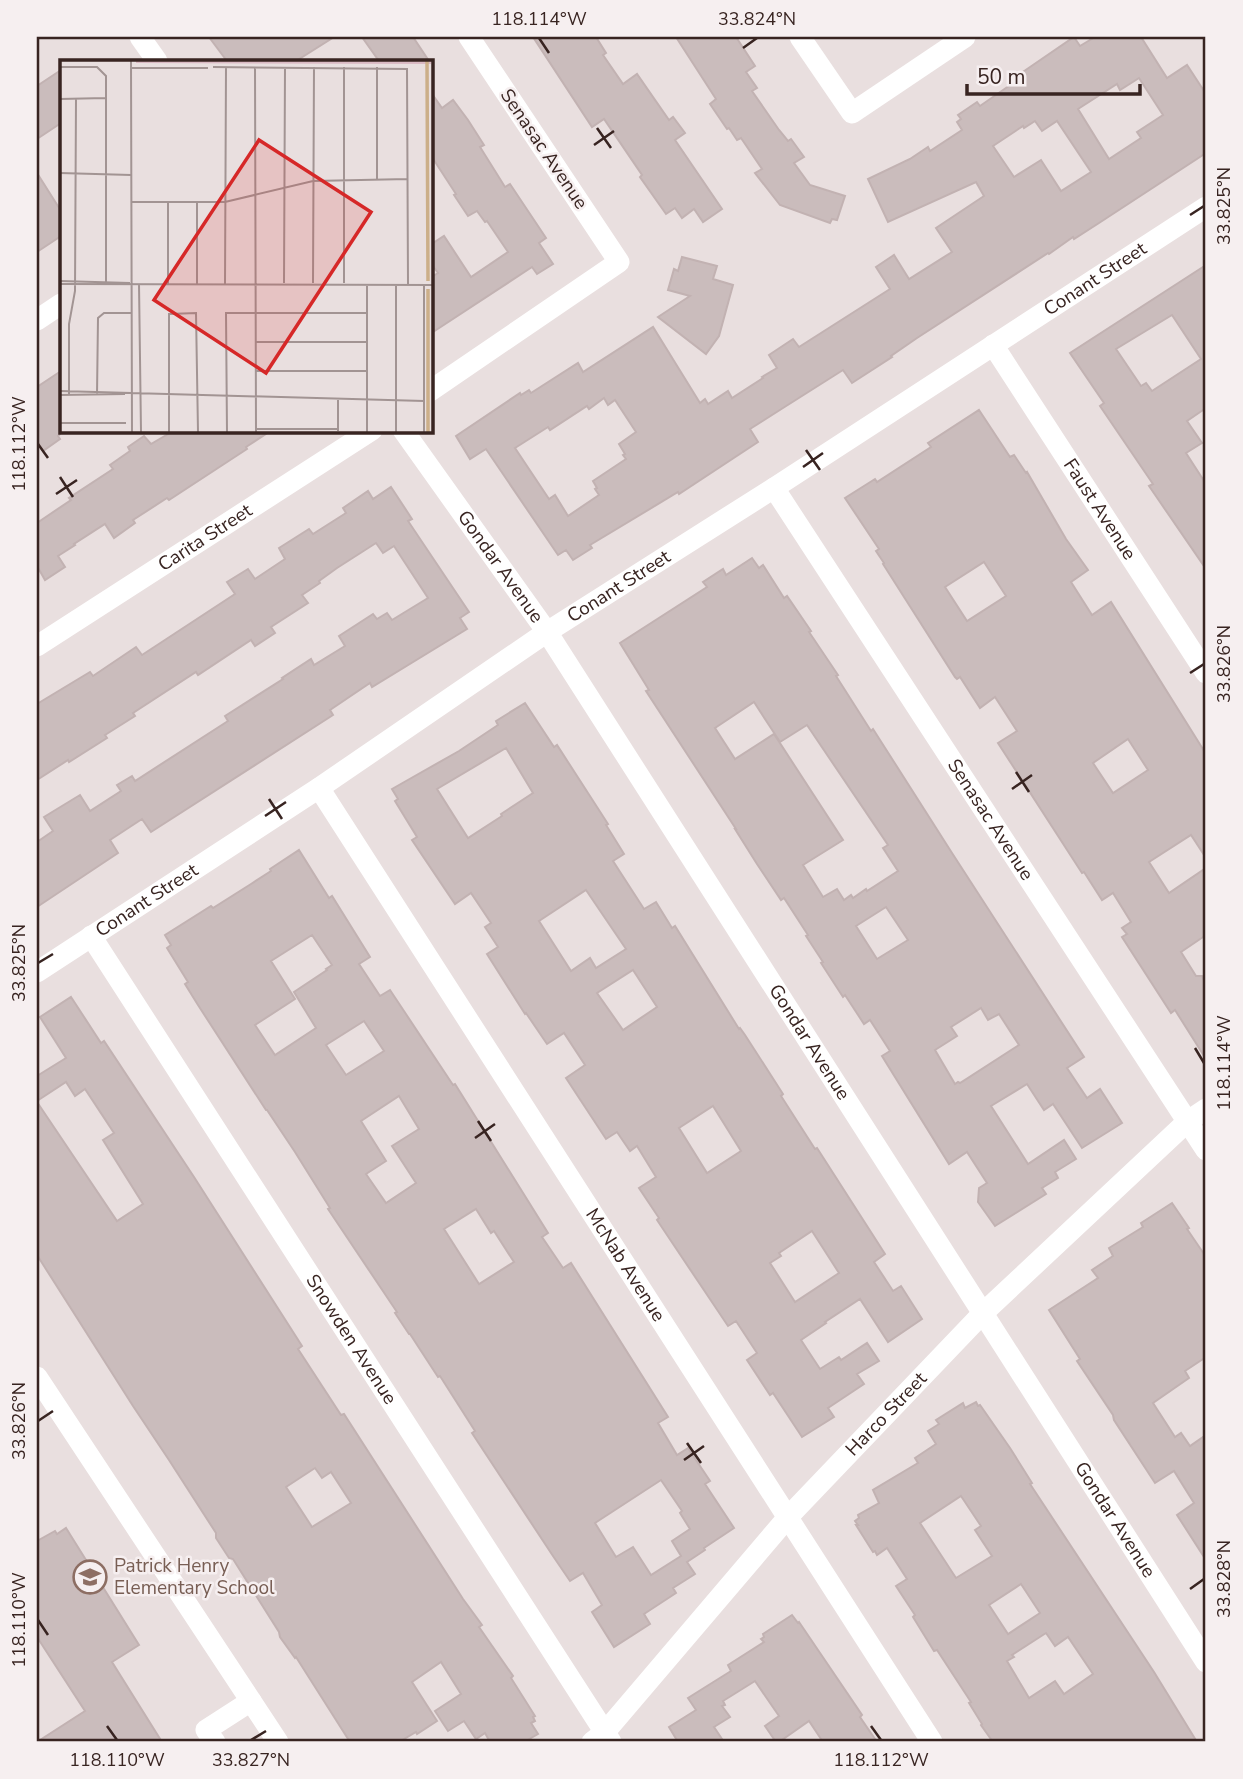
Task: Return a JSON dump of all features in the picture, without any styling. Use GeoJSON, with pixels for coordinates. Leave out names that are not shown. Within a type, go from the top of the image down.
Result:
{"type":"FeatureCollection","features":[{"type":"Feature","properties":{"kind":"street"},"geometry":{"type":"LineString","coordinates":[[140,37],[156,60]]}},
{"type":"Feature","properties":{"kind":"street","name":"Senasac Avenue"},"geometry":{"type":"LineString","coordinates":[[432,390],[619,262],[469,37]]}},
{"type":"Feature","properties":{"kind":"street"},"geometry":{"type":"LineString","coordinates":[[800,37],[852,113],[960,40]]}},
{"type":"Feature","properties":{"kind":"street","name":"Conant Street"},"geometry":{"type":"LineString","coordinates":[[37,971],[319,788],[547,632],[1206,207]]}},
{"type":"Feature","properties":{"kind":"street"},"geometry":{"type":"LineString","coordinates":[[37,320],[60,305]]}},
{"type":"Feature","properties":{"kind":"street","name":"Faust Avenue"},"geometry":{"type":"LineString","coordinates":[[993,345],[1206,673]]}},
{"type":"Feature","properties":{"kind":"street","name":"Carita Street"},"geometry":{"type":"LineString","coordinates":[[37,646],[369,432]]}},
{"type":"Feature","properties":{"kind":"street","name":"Gondar Avenue"},"geometry":{"type":"LineString","coordinates":[[404,432],[547,632],[1206,1662]]}},
{"type":"Feature","properties":{"kind":"street","name":"Senasac Avenue"},"geometry":{"type":"LineString","coordinates":[[774,488],[1206,1150]]}},
{"type":"Feature","properties":{"kind":"street","name":"McNab Avenue"},"geometry":{"type":"LineString","coordinates":[[319,788],[932,1742]]}},
{"type":"Feature","properties":{"kind":"street","name":"Snowden Avenue"},"geometry":{"type":"LineString","coordinates":[[91,936],[603,1739]]}},
{"type":"Feature","properties":{"kind":"street","name":"Harco Street"},"geometry":{"type":"LineString","coordinates":[[603,1739],[788,1517],[982,1314],[1188,1121],[1206,1109]]}},
{"type":"Feature","properties":{"kind":"street"},"geometry":{"type":"LineString","coordinates":[[37,1377],[278,1742]]}},
{"type":"Feature","properties":{"kind":"street"},"geometry":{"type":"LineString","coordinates":[[215,1742],[206,1730],[251,1700]]}},
{"type":"Feature","properties":{"kind":"building"},"geometry":{"type":"Polygon","coordinates":[[[209,37],[334,37],[298,60],[226,60],[209,37]]]}},
{"type":"Feature","properties":{"kind":"building"},"geometry":{"type":"Polygon","coordinates":[[[362,37],[413,37],[428,60],[378,60],[362,37]]]}},
{"type":"Feature","properties":{"kind":"building"},"geometry":{"type":"Polygon","coordinates":[[[533,37],[596,37],[606,53],[603,55],[623,84],[637,74],[669,120],[673,117],[685,133],[675,140],[722,209],[703,222],[694,209],[682,218],[675,208],[666,214],[604,119],[592,127],[533,37]]]}},
{"type":"Feature","properties":{"kind":"building"},"geometry":{"type":"Polygon","coordinates":[[[676,37],[736,37],[755,66],[746,72],[757,88],[752,91],[779,130],[788,141],[791,139],[804,157],[794,163],[810,185],[845,196],[837,220],[832,219],[830,223],[780,205],[755,173],[762,169],[741,138],[737,140],[710,104],[716,99],[676,37]]]}},
{"type":"Feature","properties":{"kind":"building"},"geometry":{"type":"Polygon","coordinates":[[[1074,37],[1080,46],[1095,37],[1141,37],[1167,78],[1187,65],[1206,94],[1206,153],[917,338],[852,383],[843,370],[750,429],[758,442],[679,494],[678,492],[590,545],[592,548],[573,560],[566,550],[558,555],[486,449],[470,459],[456,436],[520,393],[521,395],[529,390],[531,393],[578,363],[583,372],[653,327],[700,403],[705,399],[708,404],[728,391],[732,398],[777,368],[769,355],[793,339],[799,347],[890,289],[876,267],[894,255],[909,279],[952,252],[936,228],[984,196],[976,182],[888,222],[868,179],[910,159],[928,147],[930,151],[962,130],[957,122],[961,119],[958,115],[977,102],[980,106],[1016,81],[1014,78],[1074,37]],[[1139,78],[1120,90],[1117,84],[1078,109],[1109,159],[1141,138],[1137,132],[1163,115],[1139,78]],[[1035,121],[1024,128],[1023,126],[993,146],[1014,177],[1041,160],[1061,191],[1091,172],[1057,121],[1042,131],[1035,121]],[[604,398],[589,409],[587,406],[515,448],[549,499],[555,495],[568,516],[599,495],[593,481],[626,459],[619,444],[636,432],[615,400],[608,405],[604,398]]]}},
{"type":"Feature","properties":{"kind":"building"},"geometry":{"type":"Polygon","coordinates":[[[60,71],[60,124],[37,139],[37,86],[60,71]]]}},
{"type":"Feature","properties":{"kind":"building"},"geometry":{"type":"Polygon","coordinates":[[[432,94],[442,108],[453,100],[468,120],[484,145],[480,147],[505,187],[510,184],[546,238],[539,243],[553,264],[537,274],[532,267],[432,333],[432,277],[438,273],[432,265],[432,244],[444,236],[471,277],[508,252],[477,211],[468,216],[454,195],[456,194],[432,157],[432,94]]]}},
{"type":"Feature","properties":{"kind":"building"},"geometry":{"type":"Polygon","coordinates":[[[37,173],[60,209],[60,237],[37,252],[37,173]]]}},
{"type":"Feature","properties":{"kind":"building"},"geometry":{"type":"Polygon","coordinates":[[[682,257],[717,266],[713,279],[733,285],[719,336],[706,354],[658,317],[690,296],[668,290],[674,269],[678,271],[682,257]]]}},
{"type":"Feature","properties":{"kind":"building"},"geometry":{"type":"Polygon","coordinates":[[[1206,265],[1206,408],[1187,421],[1202,443],[1186,453],[1206,484],[1206,569],[1149,486],[1153,484],[1100,406],[1104,403],[1070,353],[1206,265]],[[1172,315],[1116,349],[1141,386],[1146,383],[1152,391],[1201,359],[1172,315]]]}},
{"type":"Feature","properties":{"kind":"building"},"geometry":{"type":"Polygon","coordinates":[[[60,372],[60,439],[43,451],[37,441],[37,387],[60,372]]]}},
{"type":"Feature","properties":{"kind":"building"},"geometry":{"type":"Polygon","coordinates":[[[979,410],[1010,457],[1014,455],[1027,472],[1066,539],[1088,570],[1071,582],[1092,615],[1111,602],[1206,754],[1206,858],[1191,835],[1149,862],[1169,893],[1206,868],[1206,935],[1181,952],[1196,976],[1202,976],[1205,983],[1206,1059],[1175,1010],[1171,1013],[1122,937],[1127,934],[1122,928],[1131,922],[1113,893],[1102,900],[998,743],[1017,731],[995,697],[980,708],[960,677],[955,677],[883,564],[876,551],[879,549],[845,498],[875,479],[877,482],[931,447],[928,443],[979,410]],[[984,562],[945,587],[967,621],[1006,596],[984,562]],[[1128,739],[1093,763],[1113,793],[1148,770],[1128,739]]]}},
{"type":"Feature","properties":{"kind":"building"},"geometry":{"type":"Polygon","coordinates":[[[172,432],[269,432],[169,500],[167,498],[133,520],[135,523],[114,538],[105,524],[74,544],[58,556],[65,567],[45,580],[37,566],[37,523],[113,469],[110,465],[130,451],[128,447],[144,436],[151,444],[172,432]]]}},
{"type":"Feature","properties":{"kind":"building"},"geometry":{"type":"Polygon","coordinates":[[[391,487],[412,519],[408,521],[469,612],[460,618],[467,629],[372,687],[370,683],[330,710],[333,715],[151,832],[142,819],[110,840],[118,853],[37,907],[37,842],[53,831],[44,817],[80,795],[90,811],[121,791],[117,785],[132,776],[135,781],[228,721],[225,716],[311,659],[314,665],[345,646],[339,636],[373,614],[377,619],[387,613],[392,620],[428,598],[394,546],[383,553],[376,543],[302,595],[308,603],[271,627],[275,633],[255,646],[251,640],[198,675],[196,672],[133,713],[135,716],[105,735],[107,738],[37,780],[37,704],[90,672],[93,676],[136,647],[142,655],[235,594],[227,582],[248,569],[255,579],[285,559],[279,548],[309,529],[313,534],[346,513],[343,508],[368,491],[373,499],[391,487]]]}},
{"type":"Feature","properties":{"kind":"building"},"geometry":{"type":"Polygon","coordinates":[[[752,558],[759,568],[763,565],[784,598],[787,596],[871,731],[873,729],[1084,1057],[1067,1068],[1087,1098],[1100,1089],[1122,1123],[1082,1148],[1053,1104],[1044,1110],[1027,1084],[991,1106],[1028,1164],[1064,1140],[1076,1159],[1055,1172],[1058,1178],[1042,1188],[1046,1194],[995,1226],[978,1202],[979,1188],[987,1183],[967,1152],[949,1164],[882,1056],[890,1051],[870,1020],[864,1024],[845,995],[843,997],[821,963],[823,962],[806,936],[808,935],[757,864],[646,691],[649,690],[620,643],[707,587],[703,582],[723,569],[726,575],[752,558]],[[754,702],[715,728],[735,759],[774,734],[843,840],[803,865],[823,897],[837,889],[844,900],[851,895],[853,898],[898,871],[883,848],[888,845],[807,725],[780,742],[754,702]],[[886,907],[856,926],[877,959],[908,940],[886,907]],[[981,1008],[951,1027],[957,1036],[935,1050],[955,1084],[1019,1045],[999,1014],[988,1020],[981,1008]]]}},
{"type":"Feature","properties":{"kind":"building"},"geometry":{"type":"Polygon","coordinates":[[[525,703],[554,747],[557,745],[624,854],[613,861],[644,909],[656,902],[672,928],[675,926],[783,1094],[781,1096],[885,1254],[874,1262],[893,1291],[901,1286],[922,1319],[888,1342],[860,1299],[801,1340],[820,1369],[839,1357],[841,1360],[867,1343],[879,1361],[857,1374],[864,1384],[828,1408],[834,1417],[802,1437],[747,1360],[757,1353],[736,1321],[728,1326],[657,1220],[659,1218],[639,1188],[656,1177],[637,1146],[630,1151],[617,1132],[606,1139],[566,1078],[585,1065],[564,1033],[547,1044],[525,1014],[487,954],[498,947],[485,927],[491,923],[471,893],[455,904],[412,840],[417,837],[395,801],[398,799],[392,789],[459,751],[498,725],[496,721],[525,703]],[[506,748],[437,789],[468,838],[533,793],[506,748]],[[586,890],[539,921],[571,971],[590,958],[596,968],[626,949],[586,890]],[[633,970],[597,993],[623,1030],[657,1007],[633,970]],[[713,1106],[679,1128],[707,1173],[741,1151],[713,1106]],[[812,1231],[779,1253],[781,1256],[770,1263],[795,1302],[839,1273],[812,1231]]]}},
{"type":"Feature","properties":{"kind":"building"},"geometry":{"type":"Polygon","coordinates":[[[299,850],[329,898],[332,896],[370,957],[359,964],[380,996],[390,990],[453,1085],[455,1084],[548,1233],[542,1237],[563,1268],[571,1263],[668,1417],[658,1423],[677,1455],[688,1448],[710,1481],[705,1484],[734,1528],[687,1562],[695,1574],[673,1588],[676,1593],[644,1614],[650,1624],[614,1647],[592,1612],[602,1605],[583,1573],[570,1581],[553,1556],[472,1433],[475,1431],[440,1376],[438,1377],[395,1313],[397,1312],[328,1209],[330,1208],[295,1152],[198,1005],[185,984],[188,982],[167,948],[171,945],[165,935],[211,906],[213,908],[271,871],[270,869],[299,850]],[[312,935],[271,961],[295,999],[255,1025],[275,1055],[316,1028],[294,992],[332,965],[312,935]],[[364,1021],[326,1045],[346,1075],[384,1051],[364,1021]],[[399,1096],[361,1121],[386,1161],[366,1174],[386,1203],[416,1183],[392,1146],[419,1129],[399,1096]],[[476,1209],[444,1229],[479,1284],[514,1262],[476,1209]],[[661,1480],[595,1523],[616,1557],[633,1547],[651,1575],[681,1556],[672,1541],[690,1529],[680,1513],[682,1511],[661,1480]]]}},
{"type":"Feature","properties":{"kind":"building"},"geometry":{"type":"Polygon","coordinates":[[[71,997],[101,1043],[104,1041],[302,1346],[298,1349],[341,1415],[344,1414],[482,1625],[479,1627],[513,1676],[511,1678],[535,1716],[535,1721],[531,1723],[538,1734],[524,1742],[490,1742],[485,1733],[476,1739],[464,1721],[448,1731],[435,1711],[461,1694],[441,1662],[412,1682],[437,1721],[399,1742],[350,1742],[296,1657],[280,1637],[233,1559],[229,1558],[216,1538],[216,1533],[37,1255],[37,1102],[117,1221],[143,1204],[103,1140],[114,1133],[85,1089],[75,1096],[66,1082],[37,1101],[37,1076],[66,1058],[40,1017],[71,997]],[[315,1468],[286,1487],[312,1527],[351,1503],[331,1472],[322,1478],[315,1468]]]}},
{"type":"Feature","properties":{"kind":"building"},"geometry":{"type":"Polygon","coordinates":[[[1172,1203],[1206,1257],[1206,1357],[1185,1371],[1189,1378],[1153,1403],[1175,1437],[1181,1433],[1190,1446],[1206,1435],[1206,1560],[1177,1515],[1194,1503],[1174,1471],[1155,1483],[1077,1361],[1080,1359],[1049,1310],[1098,1278],[1092,1270],[1113,1256],[1109,1248],[1143,1227],[1141,1223],[1172,1203]]]}},
{"type":"Feature","properties":{"kind":"building"},"geometry":{"type":"Polygon","coordinates":[[[976,1402],[980,1405],[1010,1448],[1032,1483],[1030,1484],[1197,1742],[993,1742],[981,1725],[969,1703],[971,1702],[937,1650],[934,1651],[896,1586],[907,1579],[887,1548],[877,1555],[873,1552],[855,1521],[859,1518],[858,1515],[879,1503],[873,1490],[918,1463],[915,1458],[936,1444],[928,1431],[939,1424],[936,1420],[963,1403],[965,1408],[976,1402]],[[961,1496],[920,1523],[956,1578],[992,1556],[975,1530],[981,1526],[961,1496]],[[1021,1584],[989,1605],[1008,1634],[1040,1613],[1021,1584]],[[1046,1633],[1012,1655],[1014,1657],[1007,1661],[1029,1698],[1055,1681],[1064,1694],[1093,1674],[1068,1637],[1055,1646],[1046,1633]]]}},
{"type":"Feature","properties":{"kind":"building"},"geometry":{"type":"Polygon","coordinates":[[[66,1528],[139,1645],[112,1662],[162,1742],[37,1742],[85,1711],[37,1637],[37,1541],[66,1528]]]}},
{"type":"Feature","properties":{"kind":"building"},"geometry":{"type":"Polygon","coordinates":[[[792,1615],[862,1715],[860,1717],[877,1742],[823,1742],[809,1721],[776,1742],[765,1726],[779,1716],[755,1681],[723,1701],[725,1705],[722,1706],[730,1717],[714,1727],[724,1742],[678,1742],[669,1727],[696,1710],[688,1698],[731,1671],[728,1665],[764,1642],[761,1639],[763,1634],[792,1615]]]}},
{"type":"Feature","properties":{"kind":"place","name":"Patrick Henry Elementary School"},"geometry":{"type":"Point","coordinates":[90,1577]}}]}
